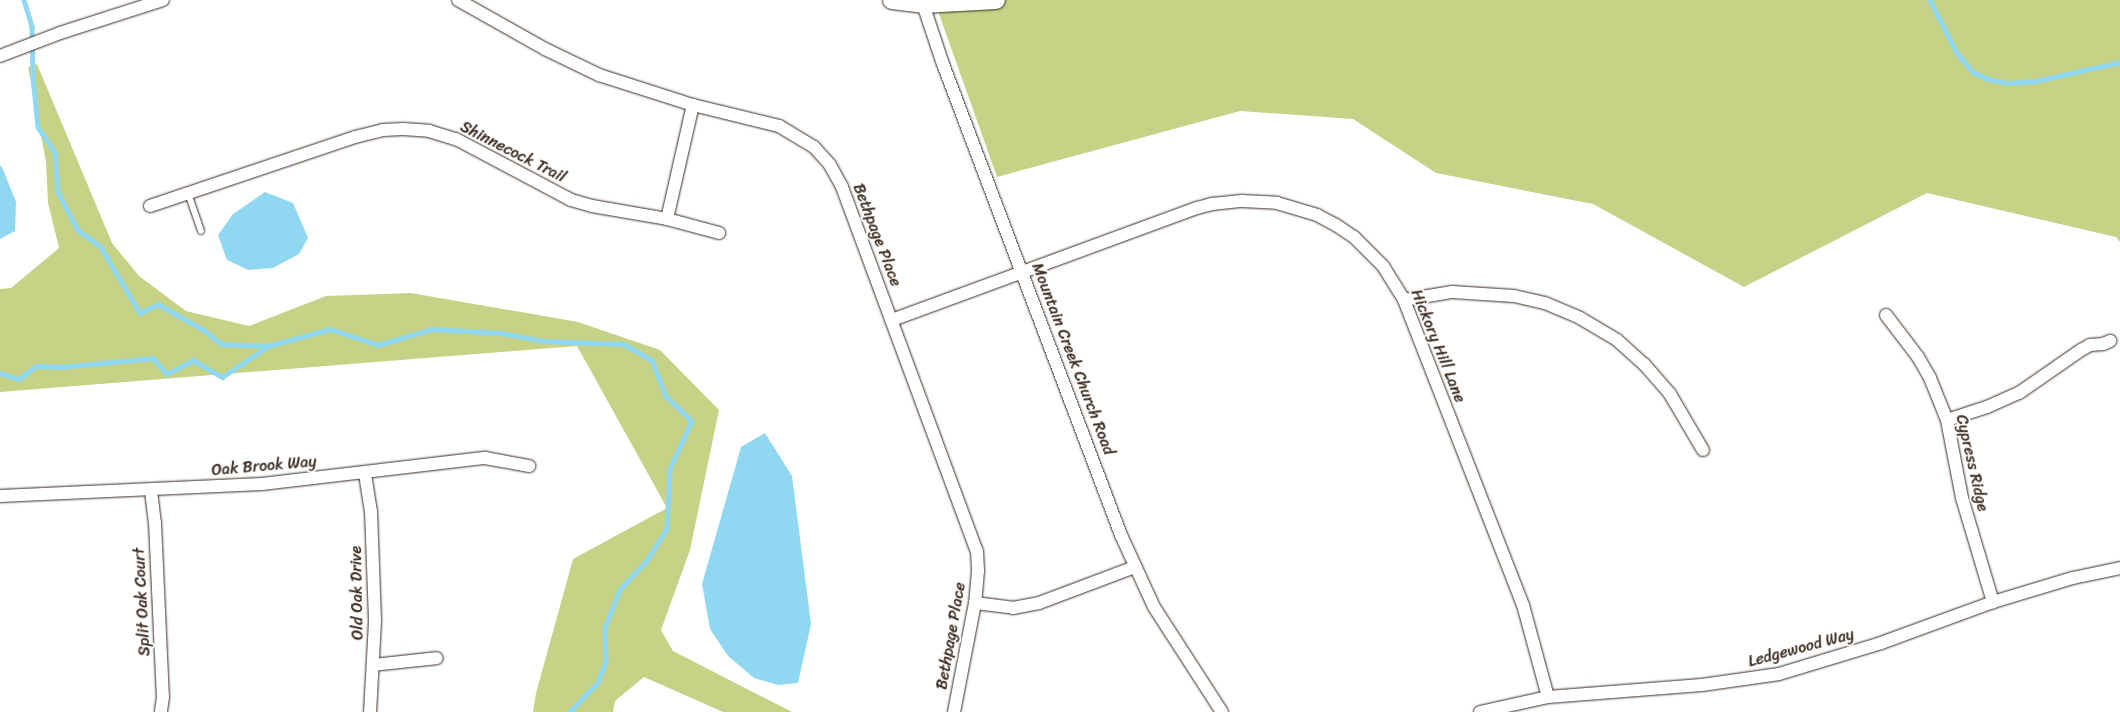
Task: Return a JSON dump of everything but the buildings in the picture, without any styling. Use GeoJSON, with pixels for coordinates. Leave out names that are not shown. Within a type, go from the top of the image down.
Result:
{"type":"FeatureCollection","features":[{"type":"Feature","properties":{"kind":"main road"},"geometry":{"type":"LineString","coordinates":[[892,0],[923,4],[996,0]]}},
{"type":"Feature","properties":{"kind":"street"},"geometry":{"type":"LineString","coordinates":[[5,54],[60,33],[163,0]]}},
{"type":"Feature","properties":{"kind":"street","name":"Bethpage Place"},"geometry":{"type":"LineString","coordinates":[[458,0],[546,49],[599,75],[693,105],[779,126],[814,146],[830,165],[842,187],[977,551],[978,571],[975,603],[954,712]]}},
{"type":"Feature","properties":{"kind":"street","name":"Mountain Creek Church Road"},"geometry":{"type":"LineString","coordinates":[[923,4],[943,64],[1121,535],[1154,606],[1222,712]]}},
{"type":"Feature","properties":{"kind":"street"},"geometry":{"type":"LineString","coordinates":[[667,219],[693,105]]}},
{"type":"Feature","properties":{"kind":"street","name":"Shinnecock Trail"},"geometry":{"type":"LineString","coordinates":[[150,206],[355,138],[383,130],[403,129],[429,131],[456,139],[571,200],[667,219],[719,233]]}},
{"type":"Feature","properties":{"kind":"street","name":"Hickory Hill Lane"},"geometry":{"type":"LineString","coordinates":[[892,320],[1196,208],[1212,204],[1255,201],[1297,208],[1336,225],[1354,237],[1383,266],[1404,300],[1523,605],[1548,697]]}},
{"type":"Feature","properties":{"kind":"street"},"geometry":{"type":"LineString","coordinates":[[1404,300],[1452,292],[1514,296],[1545,303],[1580,318],[1617,340],[1644,364],[1670,394],[1703,450]]}},
{"type":"Feature","properties":{"kind":"street","name":"Cypress Ridge"},"geometry":{"type":"LineString","coordinates":[[1886,315],[1907,341],[1930,378],[1947,420],[1962,498],[1992,602]]}},
{"type":"Feature","properties":{"kind":"street"},"geometry":{"type":"LineString","coordinates":[[1947,420],[1987,408],[2019,393],[2081,350],[2110,341]]}},
{"type":"Feature","properties":{"kind":"street","name":"Oak Brook Way"},"geometry":{"type":"LineString","coordinates":[[0,496],[262,484],[365,474],[485,458],[498,458],[529,466]]}},
{"type":"Feature","properties":{"kind":"street","name":"Old Oak Drive"},"geometry":{"type":"LineString","coordinates":[[365,474],[373,547],[373,665],[370,712]]}},
{"type":"Feature","properties":{"kind":"street","name":"Split Oak Court"},"geometry":{"type":"LineString","coordinates":[[151,490],[155,522],[163,687],[161,712]]}},
{"type":"Feature","properties":{"kind":"street"},"geometry":{"type":"LineString","coordinates":[[975,603],[1013,608],[1039,603],[1135,567]]}},
{"type":"Feature","properties":{"kind":"street","name":"Ledgewood Way"},"geometry":{"type":"LineString","coordinates":[[1480,712],[1548,697],[1702,685],[1779,674],[1881,643],[1992,602],[2074,578],[2120,568]]}},
{"type":"Feature","properties":{"kind":"street"},"geometry":{"type":"LineString","coordinates":[[373,665],[437,658]]}},
{"type":"Feature","properties":{"kind":"lane"},"geometry":{"type":"LineString","coordinates":[[188,193],[202,231]]}},
{"type":"Feature","properties":{"kind":"green space"},"geometry":{"type":"Polygon","coordinates":[[[934,0],[2120,0],[2120,242],[2116,237],[1927,193],[1744,287],[1593,204],[1436,173],[1353,119],[1240,111],[997,177],[934,0]]]}},
{"type":"Feature","properties":{"kind":"green space"},"geometry":{"type":"Polygon","coordinates":[[[37,64],[112,243],[139,276],[186,311],[249,326],[326,296],[411,293],[578,322],[660,350],[719,410],[690,550],[661,630],[673,651],[792,712],[723,712],[644,677],[615,701],[613,712],[533,712],[536,693],[573,559],[667,508],[577,346],[0,392],[0,289],[11,288],[59,248],[48,203],[46,162],[28,67],[37,64]]]}},
{"type":"Feature","properties":{"kind":"water"},"geometry":{"type":"Polygon","coordinates":[[[0,166],[16,202],[15,231],[0,239],[0,166]]]}},
{"type":"Feature","properties":{"kind":"water"},"geometry":{"type":"Polygon","coordinates":[[[265,192],[293,203],[308,238],[299,254],[273,268],[248,270],[227,260],[218,235],[233,214],[265,192]]]}},
{"type":"Feature","properties":{"kind":"water"},"geometry":{"type":"Polygon","coordinates":[[[765,433],[792,476],[811,624],[798,683],[778,685],[754,678],[728,656],[710,629],[702,584],[741,447],[765,433]]]}},
{"type":"Feature","properties":{"kind":"waterway"},"geometry":{"type":"LineString","coordinates":[[24,0],[32,27],[33,77],[38,127],[55,152],[58,192],[78,230],[101,247],[140,313],[158,304],[204,330],[221,344],[268,346],[330,329],[378,345],[432,329],[501,333],[544,341],[624,344],[652,360],[666,396],[692,421],[670,469],[667,529],[646,562],[620,590],[605,628],[606,662],[598,683],[570,712]]}},
{"type":"Feature","properties":{"kind":"waterway"},"geometry":{"type":"LineString","coordinates":[[1930,0],[1957,53],[1973,72],[1988,79],[2007,83],[2036,81],[2120,62]]}},
{"type":"Feature","properties":{"kind":"waterway"},"geometry":{"type":"LineString","coordinates":[[0,373],[19,379],[36,366],[60,367],[153,358],[167,374],[193,360],[222,377],[267,347]]}}]}
